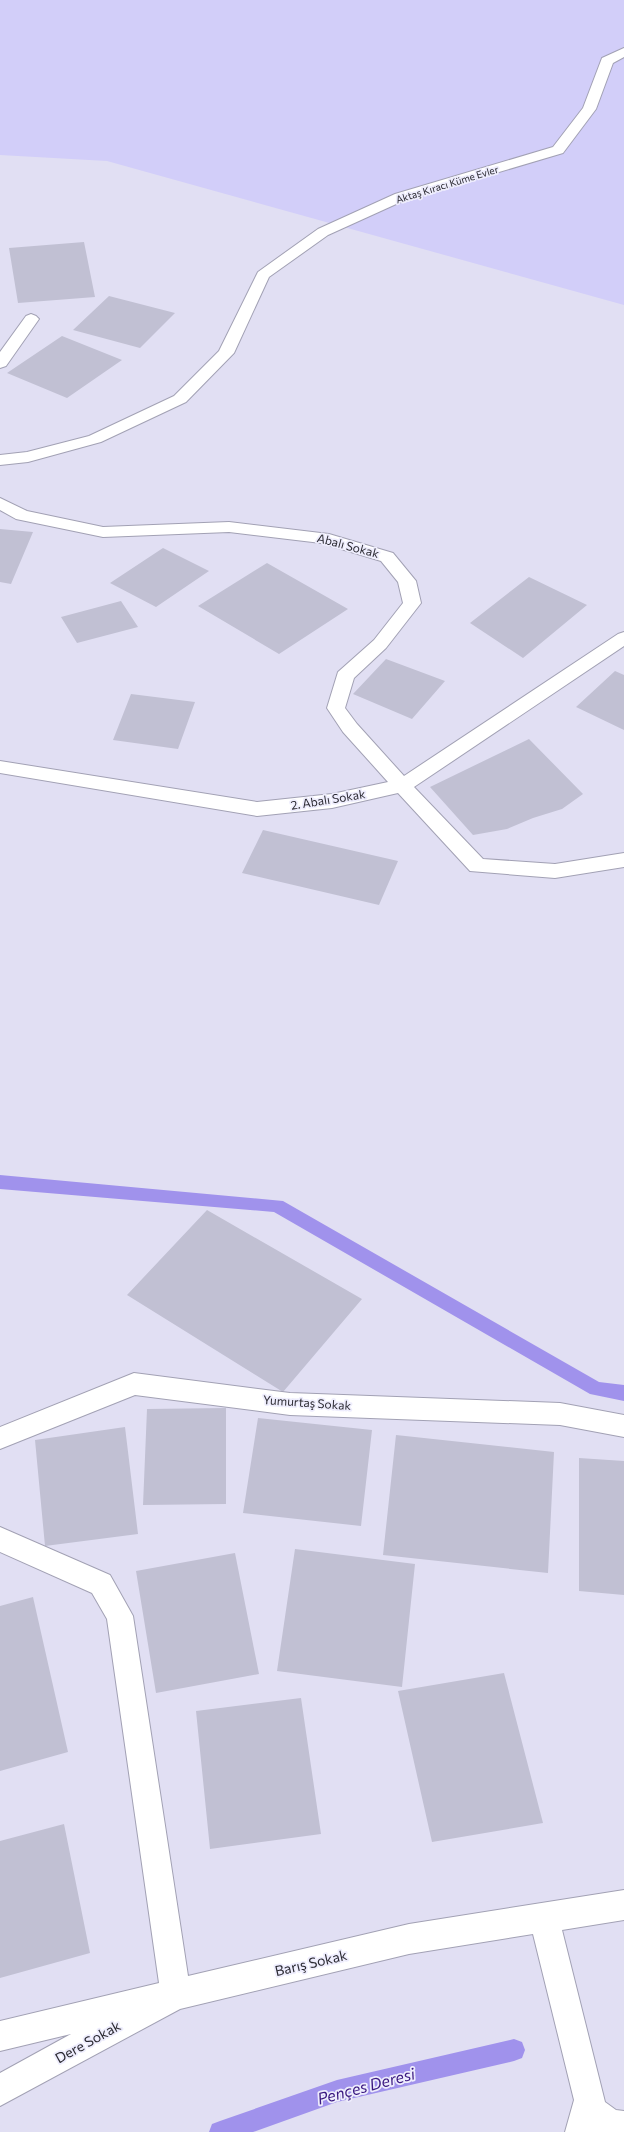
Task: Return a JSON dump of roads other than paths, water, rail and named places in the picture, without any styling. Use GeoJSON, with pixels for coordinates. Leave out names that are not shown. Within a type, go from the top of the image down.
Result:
{"type":"FeatureCollection","features":[{"type":"Feature","properties":{"kind":"street","name":"Aktaş Kıracı Küme Evler"},"geometry":{"type":"LineString","coordinates":[[0,460],[28,457],[95,439],[180,399],[226,353],[263,275],[322,232],[400,197],[558,150],[589,109],[607,61],[624,52]]}},
{"type":"Feature","properties":{"kind":"street"},"geometry":{"type":"LineString","coordinates":[[0,363],[31,319]]}},
{"type":"Feature","properties":{"kind":"street","name":"Abalı Sokak"},"geometry":{"type":"LineString","coordinates":[[0,503],[22,515],[103,532],[228,527],[323,538],[387,557],[407,581],[412,603],[380,644],[345,676],[336,708],[350,728],[402,786]]}},
{"type":"Feature","properties":{"kind":"street"},"geometry":{"type":"LineString","coordinates":[[624,638],[402,786],[477,866],[555,871],[624,860]]}},
{"type":"Feature","properties":{"kind":"street","name":"2. Abalı Sokak"},"geometry":{"type":"LineString","coordinates":[[0,767],[257,809],[332,801],[402,786]]}},
{"type":"Feature","properties":{"kind":"street","name":"Yumurtaş Sokak"},"geometry":{"type":"LineString","coordinates":[[0,1438],[134,1384],[290,1404],[560,1414],[624,1426]]}},
{"type":"Feature","properties":{"kind":"street"},"geometry":{"type":"LineString","coordinates":[[0,1539],[101,1584],[120,1616],[176,1994]]}},
{"type":"Feature","properties":{"kind":"street","name":"Barış Sokak"},"geometry":{"type":"LineString","coordinates":[[0,2036],[409,1939],[624,1905]]}},
{"type":"Feature","properties":{"kind":"street"},"geometry":{"type":"LineString","coordinates":[[544,1918],[590,2100],[584,2121],[624,2128]]}},
{"type":"Feature","properties":{"kind":"street","name":"Dere Sokak"},"geometry":{"type":"LineString","coordinates":[[0,2090],[176,1994]]}},
{"type":"Feature","properties":{"kind":"waterway"},"geometry":{"type":"LineString","coordinates":[[0,1182],[277,1206],[596,1389],[624,1393]]}},
{"type":"Feature","properties":{"kind":"waterway","name":"Pençes Deresi"},"geometry":{"type":"LineString","coordinates":[[220,2132],[337,2091],[514,2050]]}}]}
